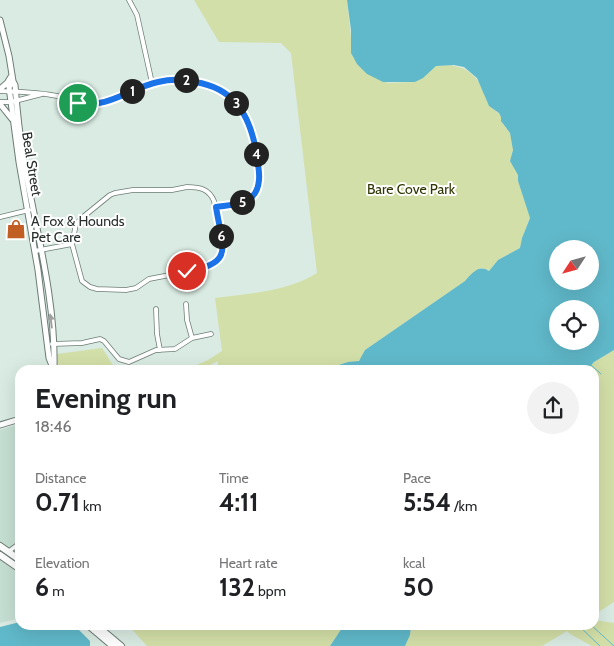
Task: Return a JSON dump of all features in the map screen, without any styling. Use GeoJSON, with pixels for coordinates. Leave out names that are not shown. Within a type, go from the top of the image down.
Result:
{"type":"FeatureCollection","features":[{"type":"Feature","properties":{"kind":"main road"},"geometry":{"type":"LineString","coordinates":[[0,546],[15,556]]}},
{"type":"Feature","properties":{"kind":"main road"},"geometry":{"type":"LineString","coordinates":[[0,556],[15,566]]}},
{"type":"Feature","properties":{"kind":"main road"},"geometry":{"type":"LineString","coordinates":[[94,630],[113,646]]}},
{"type":"Feature","properties":{"kind":"main road"},"geometry":{"type":"LineString","coordinates":[[102,630],[121,646]]}},
{"type":"Feature","properties":{"kind":"street"},"geometry":{"type":"LineString","coordinates":[[129,0],[137,15],[152,83]]}},
{"type":"Feature","properties":{"kind":"street","name":"Beal Street"},"geometry":{"type":"LineString","coordinates":[[0,20],[12,74],[14,101],[34,209],[53,365]]}},
{"type":"Feature","properties":{"kind":"street"},"geometry":{"type":"LineString","coordinates":[[0,90],[12,74]]}},
{"type":"Feature","properties":{"kind":"street"},"geometry":{"type":"LineString","coordinates":[[0,90],[58,96],[84,104],[97,105],[152,83],[176,80],[204,83],[226,94],[237,104],[246,117],[258,164],[258,191],[252,198],[246,201],[216,207]]}},
{"type":"Feature","properties":{"kind":"street"},"geometry":{"type":"LineString","coordinates":[[14,122],[0,103],[44,94]]}},
{"type":"Feature","properties":{"kind":"street","name":"Beal Street"},"geometry":{"type":"LineString","coordinates":[[14,101],[18,162],[38,250]]}},
{"type":"Feature","properties":{"kind":"street"},"geometry":{"type":"LineString","coordinates":[[198,187],[212,195],[216,207],[223,250],[221,258],[206,268],[149,279],[131,289],[119,290],[97,289],[85,284],[80,277],[72,244],[76,224],[101,202],[115,193],[133,190],[168,191],[198,187]]}},
{"type":"Feature","properties":{"kind":"street"},"geometry":{"type":"LineString","coordinates":[[0,217],[34,209]]}},
{"type":"Feature","properties":{"kind":"street"},"geometry":{"type":"LineString","coordinates":[[38,250],[72,244]]}},
{"type":"Feature","properties":{"kind":"street"},"geometry":{"type":"LineString","coordinates":[[186,304],[187,320],[192,338]]}},
{"type":"Feature","properties":{"kind":"street"},"geometry":{"type":"LineString","coordinates":[[156,309],[160,350]]}},
{"type":"Feature","properties":{"kind":"street"},"geometry":{"type":"LineString","coordinates":[[50,344],[82,343],[100,339],[104,341],[119,359],[129,362],[151,352],[175,349],[192,338],[211,334]]}},
{"type":"Feature","properties":{"kind":"street"},"geometry":{"type":"LineString","coordinates":[[0,425],[15,420]]}},
{"type":"Feature","properties":{"kind":"street"},"geometry":{"type":"LineString","coordinates":[[0,556],[15,547]]}},
{"type":"Feature","properties":{"kind":"shaded area"},"geometry":{"type":"Polygon","coordinates":[[[15,426],[15,552],[0,542],[0,430],[15,426]]]}},
{"type":"Feature","properties":{"kind":"shaded area"},"geometry":{"type":"Polygon","coordinates":[[[0,560],[15,570],[15,619],[0,623],[0,560]]]}},
{"type":"Feature","properties":{"kind":"green space","name":"Bare Cove Park"},"geometry":{"type":"Polygon","coordinates":[[[194,0],[347,0],[353,58],[378,79],[388,83],[415,82],[436,66],[443,65],[456,66],[468,71],[478,81],[491,108],[501,116],[503,124],[513,141],[510,161],[519,175],[518,181],[530,217],[520,248],[498,260],[489,271],[482,268],[476,270],[465,281],[365,350],[361,359],[356,362],[339,365],[218,365],[218,361],[210,365],[196,365],[222,351],[215,298],[281,288],[317,273],[291,53],[281,43],[219,42],[194,0]]]}},
{"type":"Feature","properties":{"kind":"green space"},"geometry":{"type":"Polygon","coordinates":[[[102,348],[113,365],[58,365],[57,354],[102,348]]]}},
{"type":"Feature","properties":{"kind":"green space"},"geometry":{"type":"Polygon","coordinates":[[[614,350],[614,602],[599,612],[599,365],[591,365],[614,350]]]}},
{"type":"Feature","properties":{"kind":"green space"},"geometry":{"type":"Polygon","coordinates":[[[599,621],[614,623],[614,646],[592,646],[567,631],[542,646],[405,646],[410,630],[599,630],[599,621]]]}},
{"type":"Feature","properties":{"kind":"green space"},"geometry":{"type":"Polygon","coordinates":[[[133,630],[341,630],[330,646],[147,646],[133,630]]]}},
{"type":"Feature","properties":{"kind":"water"},"geometry":{"type":"Polygon","coordinates":[[[347,0],[614,0],[614,350],[591,365],[339,365],[359,361],[365,350],[465,281],[476,270],[482,268],[489,271],[498,260],[520,248],[530,218],[518,181],[518,175],[510,161],[513,150],[510,133],[501,121],[499,113],[489,106],[477,78],[464,67],[454,65],[436,66],[423,78],[415,82],[383,82],[367,74],[357,64],[351,53],[351,30],[347,0]]]}},
{"type":"Feature","properties":{"kind":"water"},"geometry":{"type":"Polygon","coordinates":[[[15,623],[15,630],[79,630],[90,641],[90,646],[0,646],[0,627],[15,623]]]}},
{"type":"Feature","properties":{"kind":"water"},"geometry":{"type":"Polygon","coordinates":[[[341,630],[410,630],[405,646],[330,646],[341,630]]]}},
{"type":"Feature","properties":{"kind":"waterway"},"geometry":{"type":"LineString","coordinates":[[583,630],[600,646]]}},
{"type":"Feature","properties":{"kind":"waterway"},"geometry":{"type":"LineString","coordinates":[[596,630],[614,646]]}},
{"type":"Feature","properties":{"kind":"place","name":"A Fox & Hounds Pet Care"},"geometry":{"type":"Point","coordinates":[16,229]}},
{"type":"Feature","properties":{"kind":"route"},"geometry":{"type":"LineString","coordinates":[[78,103],[97,105],[157,82],[190,80],[204,83],[220,90],[232,98],[242,110],[246,117],[255,149],[259,171],[258,191],[252,198],[246,201],[216,207],[223,250],[221,258],[206,268],[187,271]]}}]}
